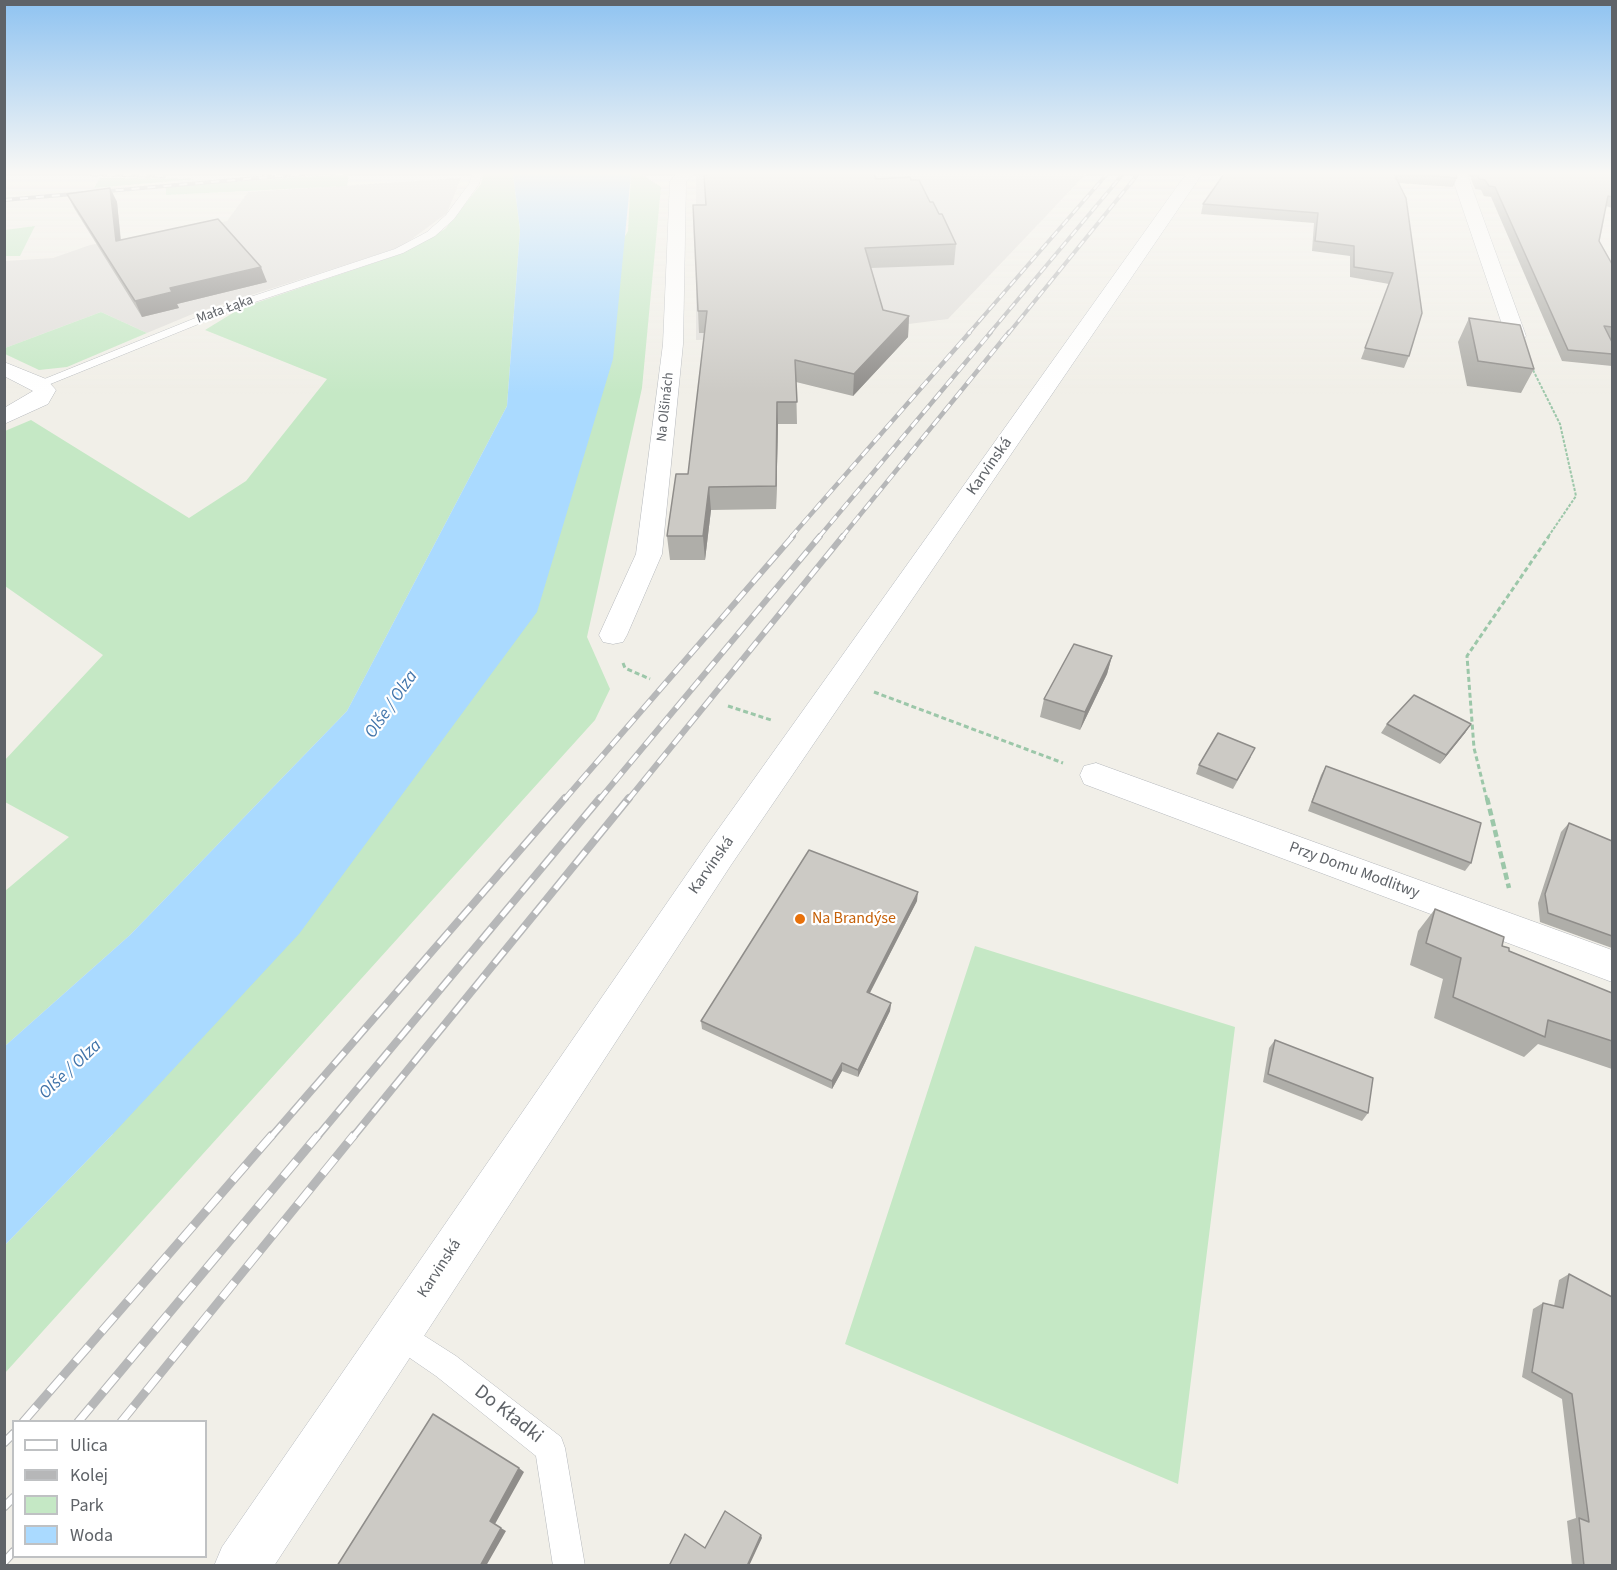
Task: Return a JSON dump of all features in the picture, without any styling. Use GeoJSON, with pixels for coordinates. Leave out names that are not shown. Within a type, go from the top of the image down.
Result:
{"type":"FeatureCollection","features":[{"type":"Feature","properties":{"kind":"street","name":"Na Olšinách"},"geometry":{"type":"LineString","coordinates":[[613,635],[649,554],[673,344],[676,247]]}},
{"type":"Feature","properties":{"kind":"street","name":"Karvinská"},"geometry":{"type":"LineString","coordinates":[[241,1566],[398,1334],[553,1098],[1143,247]]}},
{"type":"Feature","properties":{"kind":"street"},"geometry":{"type":"LineString","coordinates":[[1484,247],[1515,336]]}},
{"type":"Feature","properties":{"kind":"street"},"geometry":{"type":"LineString","coordinates":[[4,368],[38,384],[45,390],[40,399],[4,417]]}},
{"type":"Feature","properties":{"kind":"street","name":"Przy Domu Modlitwy"},"geometry":{"type":"LineString","coordinates":[[1096,775],[1612,966]]}},
{"type":"Feature","properties":{"kind":"lane","name":"Mała Łąka"},"geometry":{"type":"LineString","coordinates":[[38,384],[239,304],[407,247]]}},
{"type":"Feature","properties":{"kind":"lane","name":"Do Kładki"},"geometry":{"type":"LineString","coordinates":[[398,1334],[446,1366],[550,1448],[569,1566]]}},
{"type":"Feature","properties":{"kind":"path"},"geometry":{"type":"LineString","coordinates":[[1515,336],[1560,424],[1576,496],[1467,656],[1474,748],[1520,932]]}},
{"type":"Feature","properties":{"kind":"path"},"geometry":{"type":"LineString","coordinates":[[842,680],[1096,775]]}},
{"type":"Feature","properties":{"kind":"shaded area"},"geometry":{"type":"Polygon","coordinates":[[[84,247],[400,247],[195,313],[147,333],[101,312],[5,348],[5,261],[53,258],[84,247]]]}},
{"type":"Feature","properties":{"kind":"shaded area"},"geometry":{"type":"Polygon","coordinates":[[[696,247],[1016,247],[948,319],[799,338],[696,340],[696,247]]]}},
{"type":"Feature","properties":{"kind":"green space"},"geometry":{"type":"Polygon","coordinates":[[[5,247],[24,247],[20,256],[5,256],[5,247]]]}},
{"type":"Feature","properties":{"kind":"green space"},"geometry":{"type":"Polygon","coordinates":[[[412,247],[519,247],[507,406],[347,711],[130,935],[5,1046],[5,891],[69,837],[5,802],[4,761],[103,655],[5,586],[5,431],[31,420],[189,518],[246,481],[327,379],[205,330],[241,308],[400,254],[412,247]]]}},
{"type":"Feature","properties":{"kind":"green space"},"geometry":{"type":"Polygon","coordinates":[[[619,247],[655,247],[642,388],[587,637],[610,689],[595,720],[5,1373],[5,1245],[112,1135],[619,247]]]}},
{"type":"Feature","properties":{"kind":"green space"},"geometry":{"type":"Polygon","coordinates":[[[101,312],[147,333],[67,367],[39,370],[5,354],[5,348],[101,312]]]}},
{"type":"Feature","properties":{"kind":"green space"},"geometry":{"type":"Polygon","coordinates":[[[975,946],[1235,1027],[1178,1484],[845,1344],[975,946]]]}},
{"type":"Feature","properties":{"kind":"water","name":"Olše / Olza"},"geometry":{"type":"Polygon","coordinates":[[[519,247],[624,247],[613,359],[537,612],[299,934],[112,1135],[5,1245],[5,1046],[130,935],[347,711],[507,406],[519,247]]]}},
{"type":"Feature","properties":{"kind":"building"},"geometry":{"type":"Polygon","coordinates":[[[101,247],[243,247],[261,267],[170,288],[172,292],[135,301],[101,247]]]}},
{"type":"Feature","properties":{"kind":"building"},"geometry":{"type":"Polygon","coordinates":[[[695,247],[882,247],[865,248],[883,310],[909,316],[854,374],[795,360],[797,402],[777,402],[776,486],[709,487],[703,536],[667,536],[676,474],[688,474],[707,311],[698,311],[695,247]]]}},
{"type":"Feature","properties":{"kind":"building"},"geometry":{"type":"Polygon","coordinates":[[[1354,247],[1413,247],[1422,313],[1409,356],[1365,348],[1393,273],[1354,267],[1354,247]]]}},
{"type":"Feature","properties":{"kind":"building"},"geometry":{"type":"Polygon","coordinates":[[[1522,247],[1603,247],[1612,264],[1612,327],[1604,326],[1612,342],[1612,354],[1568,350],[1522,247]]]}},
{"type":"Feature","properties":{"kind":"building"},"geometry":{"type":"Polygon","coordinates":[[[1469,318],[1520,325],[1534,369],[1478,361],[1469,318]]]}},
{"type":"Feature","properties":{"kind":"building"},"geometry":{"type":"Polygon","coordinates":[[[1074,644],[1112,656],[1085,712],[1044,699],[1074,644]]]}},
{"type":"Feature","properties":{"kind":"building"},"geometry":{"type":"Polygon","coordinates":[[[1414,695],[1471,724],[1446,755],[1387,724],[1414,695]]]}},
{"type":"Feature","properties":{"kind":"building"},"geometry":{"type":"Polygon","coordinates":[[[1218,733],[1255,748],[1237,780],[1199,765],[1218,733]]]}},
{"type":"Feature","properties":{"kind":"building"},"geometry":{"type":"Polygon","coordinates":[[[1326,766],[1481,823],[1471,863],[1312,802],[1326,766]]]}},
{"type":"Feature","properties":{"kind":"building"},"geometry":{"type":"Polygon","coordinates":[[[1569,823],[1612,841],[1612,936],[1548,913],[1545,894],[1569,823]]]}},
{"type":"Feature","properties":{"kind":"building"},"geometry":{"type":"Polygon","coordinates":[[[809,850],[918,892],[867,992],[891,1003],[858,1070],[842,1063],[832,1081],[701,1021],[809,850]]]}},
{"type":"Feature","properties":{"kind":"building"},"geometry":{"type":"Polygon","coordinates":[[[1435,909],[1504,937],[1502,946],[1509,948],[1509,951],[1612,993],[1612,1041],[1548,1020],[1545,1037],[1453,997],[1461,958],[1426,943],[1435,909]]]}},
{"type":"Feature","properties":{"kind":"building"},"geometry":{"type":"Polygon","coordinates":[[[1275,1040],[1373,1078],[1368,1113],[1268,1074],[1275,1040]]]}},
{"type":"Feature","properties":{"kind":"building"},"geometry":{"type":"Polygon","coordinates":[[[1569,1274],[1612,1297],[1612,1566],[1584,1566],[1579,1518],[1589,1522],[1572,1394],[1532,1372],[1543,1303],[1563,1308],[1569,1274]]]}},
{"type":"Feature","properties":{"kind":"building"},"geometry":{"type":"Polygon","coordinates":[[[433,1414],[519,1468],[490,1521],[501,1528],[480,1566],[337,1566],[433,1414]]]}},
{"type":"Feature","properties":{"kind":"building"},"geometry":{"type":"Polygon","coordinates":[[[725,1511],[761,1535],[747,1566],[669,1566],[685,1534],[705,1548],[725,1511]]]}},
{"type":"Feature","properties":{"kind":"railway"},"geometry":{"type":"LineString","coordinates":[[968,334],[1043,247]]}},
{"type":"Feature","properties":{"kind":"railway"},"geometry":{"type":"LineString","coordinates":[[989,334],[1062,247]]}},
{"type":"Feature","properties":{"kind":"railway"},"geometry":{"type":"LineString","coordinates":[[1008,334],[1078,247]]}},
{"type":"Feature","properties":{"kind":"railway"},"geometry":{"type":"LineString","coordinates":[[791,537],[970,332]]}},
{"type":"Feature","properties":{"kind":"railway"},"geometry":{"type":"LineString","coordinates":[[819,537],[991,332]]}},
{"type":"Feature","properties":{"kind":"railway"},"geometry":{"type":"LineString","coordinates":[[842,537],[1009,332]]}},
{"type":"Feature","properties":{"kind":"railway"},"geometry":{"type":"LineString","coordinates":[[564,800],[793,536]]}},
{"type":"Feature","properties":{"kind":"railway"},"geometry":{"type":"LineString","coordinates":[[599,800],[820,536]]}},
{"type":"Feature","properties":{"kind":"railway"},"geometry":{"type":"LineString","coordinates":[[628,800],[843,536]]}},
{"type":"Feature","properties":{"kind":"railway"},"geometry":{"type":"LineString","coordinates":[[271,1137],[565,798]]}},
{"type":"Feature","properties":{"kind":"railway"},"geometry":{"type":"LineString","coordinates":[[317,1137],[600,798]]}},
{"type":"Feature","properties":{"kind":"railway"},"geometry":{"type":"LineString","coordinates":[[353,1137],[629,798]]}},
{"type":"Feature","properties":{"kind":"railway"},"geometry":{"type":"LineString","coordinates":[[25,1420],[272,1135]]}},
{"type":"Feature","properties":{"kind":"railway"},"geometry":{"type":"LineString","coordinates":[[80,1420],[318,1135]]}},
{"type":"Feature","properties":{"kind":"railway"},"geometry":{"type":"LineString","coordinates":[[123,1420],[354,1135]]}},
{"type":"Feature","properties":{"kind":"railway"},"geometry":{"type":"LineString","coordinates":[[4,1443],[12,1435]]}},
{"type":"Feature","properties":{"kind":"railway"},"geometry":{"type":"LineString","coordinates":[[4,1507],[12,1499]]}},
{"type":"Feature","properties":{"kind":"railway"},"geometry":{"type":"LineString","coordinates":[[4,1562],[12,1553]]}},
{"type":"Feature","properties":{"kind":"place","name":"Na Brandýse"},"geometry":{"type":"Point","coordinates":[800,919]}}]}
